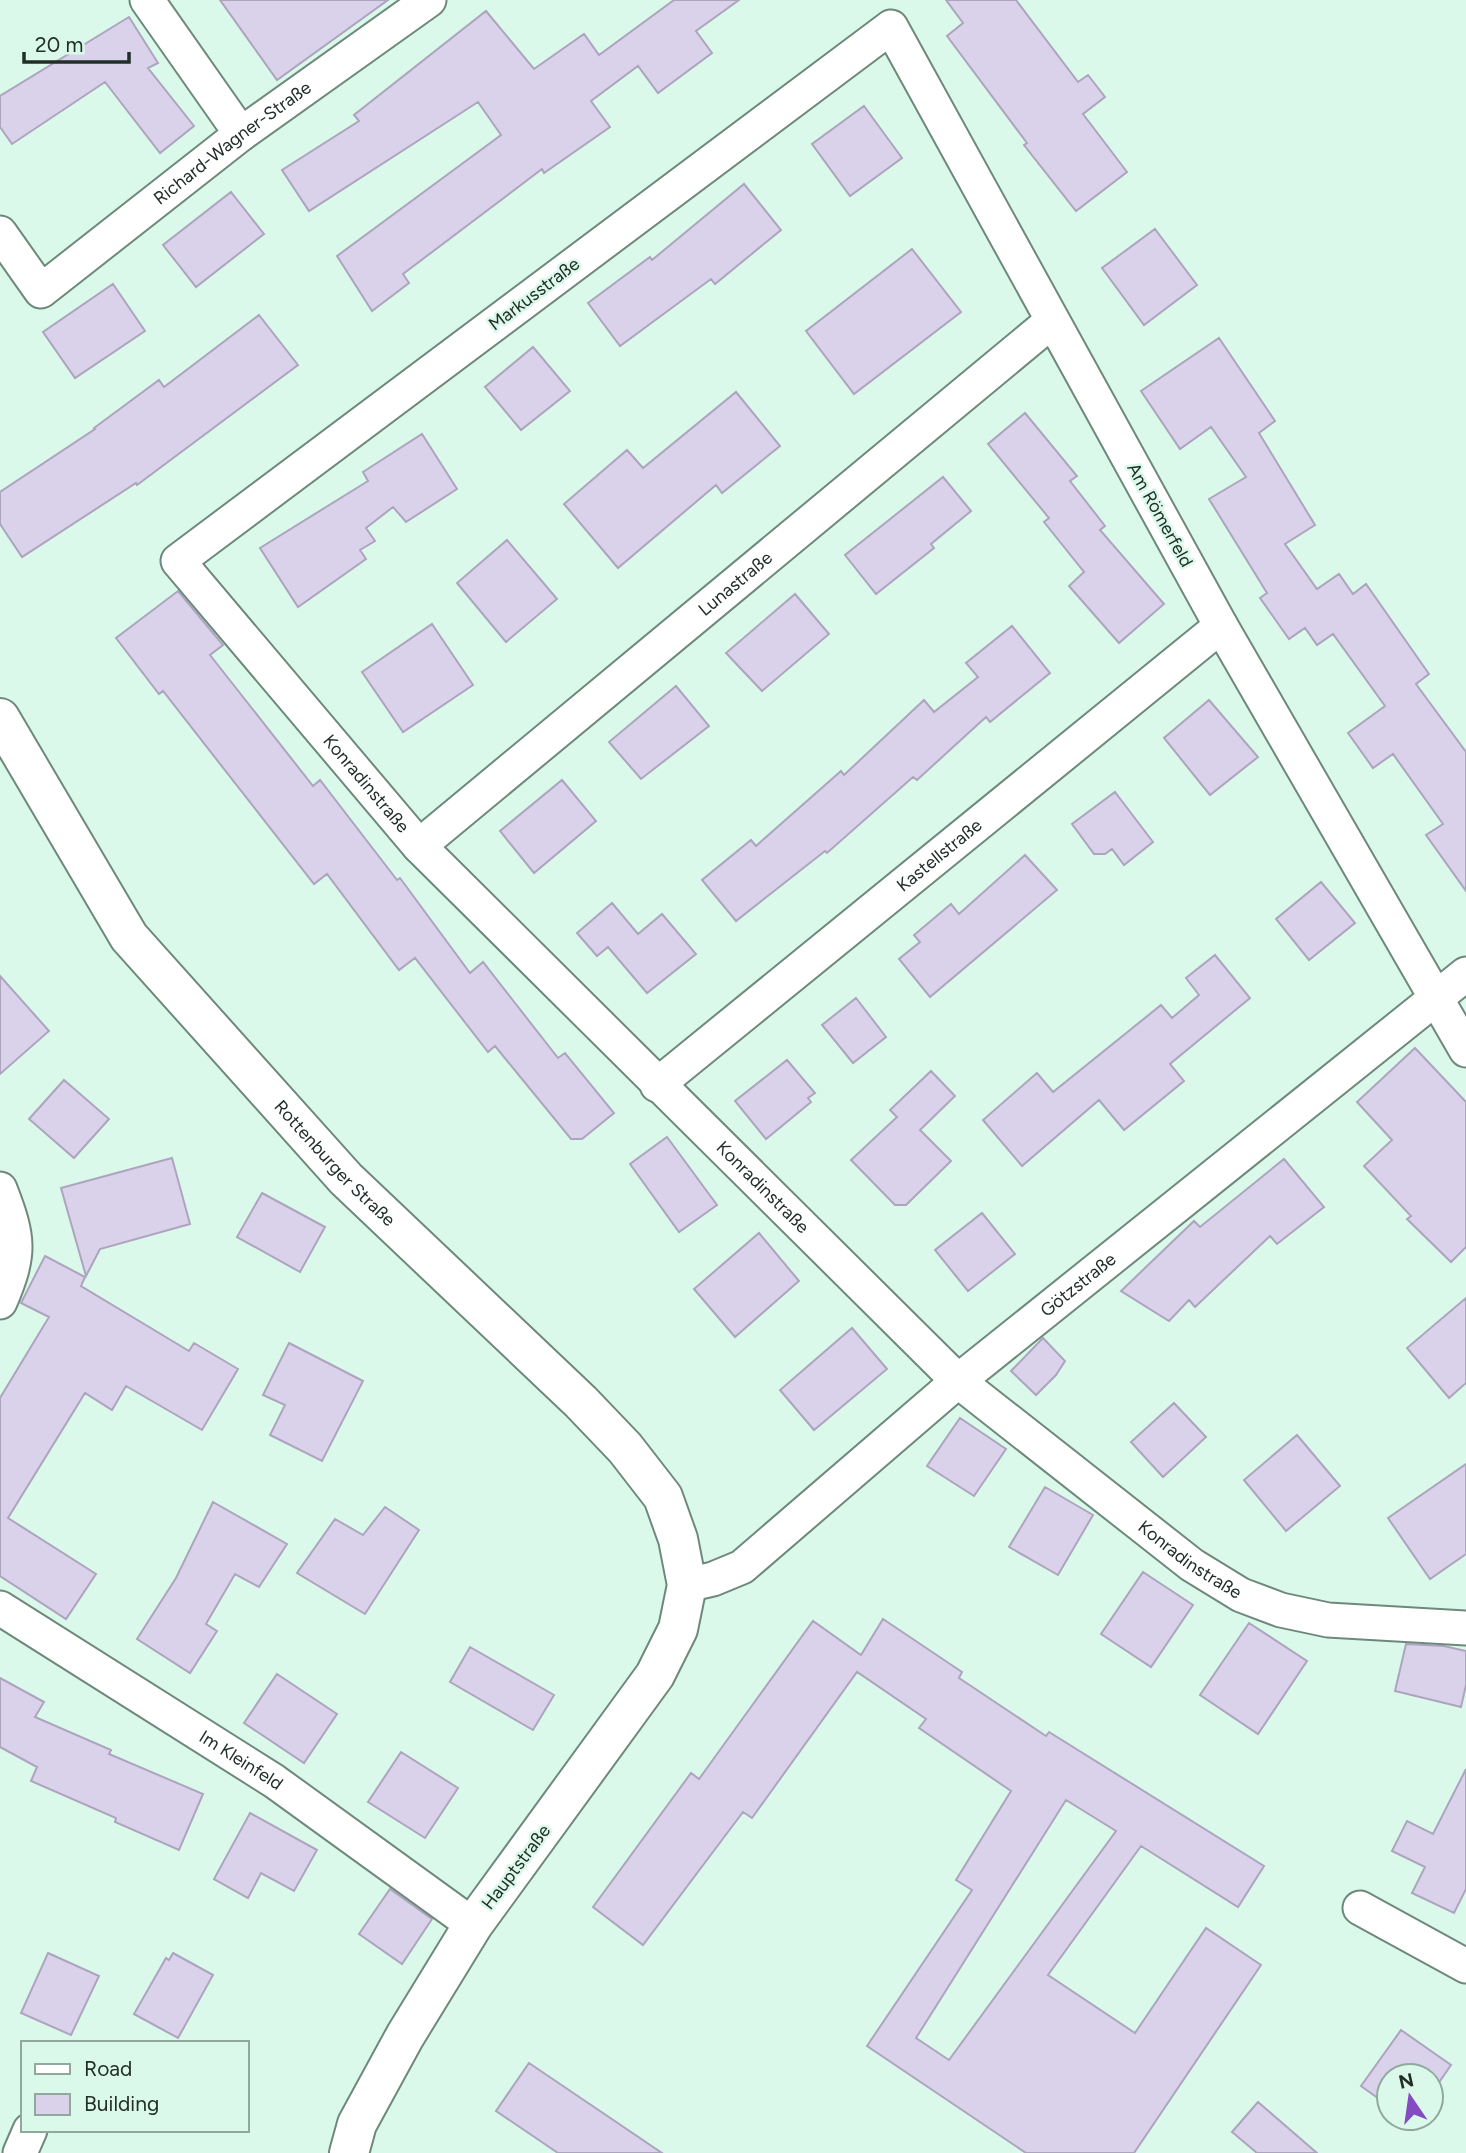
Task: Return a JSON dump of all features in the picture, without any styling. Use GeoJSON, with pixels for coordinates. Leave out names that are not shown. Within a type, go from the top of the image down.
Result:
{"type":"FeatureCollection","features":[{"type":"Feature","properties":{"kind":"street"},"geometry":{"type":"LineString","coordinates":[[147,0],[241,134]]}},
{"type":"Feature","properties":{"kind":"street","name":"Richard-Wagner-Straße"},"geometry":{"type":"LineString","coordinates":[[0,233],[41,290],[241,134],[429,0]]}},
{"type":"Feature","properties":{"kind":"street","name":"Am Römerfeld"},"geometry":{"type":"LineString","coordinates":[[891,27],[1222,626],[1466,1049]]}},
{"type":"Feature","properties":{"kind":"street","name":"Markusstraße"},"geometry":{"type":"LineString","coordinates":[[178,561],[891,27]]}},
{"type":"Feature","properties":{"kind":"street","name":"Lunastraße"},"geometry":{"type":"LineString","coordinates":[[419,846],[1052,321]]}},
{"type":"Feature","properties":{"kind":"street","name":"Konradinstraße"},"geometry":{"type":"LineString","coordinates":[[178,561],[419,846],[958,1381],[1192,1565],[1241,1595],[1281,1610],[1328,1620],[1466,1628]]}},
{"type":"Feature","properties":{"kind":"street","name":"Kastellstraße"},"geometry":{"type":"LineString","coordinates":[[657,1085],[1222,626]]}},
{"type":"Feature","properties":{"kind":"street","name":"Rottenburger Straße"},"geometry":{"type":"LineString","coordinates":[[0,718],[129,937],[346,1179],[582,1402],[625,1448],[663,1497],[678,1539],[687,1585]]}},
{"type":"Feature","properties":{"kind":"street","name":"Götzstraße"},"geometry":{"type":"LineString","coordinates":[[687,1585],[713,1579],[742,1567],[958,1381],[1466,974]]}},
{"type":"Feature","properties":{"kind":"street"},"geometry":{"type":"LineString","coordinates":[[0,1189],[17,1240],[14,1267],[0,1302]]}},
{"type":"Feature","properties":{"kind":"street","name":"Hauptstraße"},"geometry":{"type":"LineString","coordinates":[[349,2153],[356,2124],[473,1925],[655,1675],[678,1629],[687,1585]]}},
{"type":"Feature","properties":{"kind":"street","name":"Im Kleinfeld"},"geometry":{"type":"LineString","coordinates":[[0,1608],[274,1781],[473,1925]]}},
{"type":"Feature","properties":{"kind":"street"},"geometry":{"type":"LineString","coordinates":[[1360,1908],[1466,1966]]}},
{"type":"Feature","properties":{"kind":"street"},"geometry":{"type":"LineString","coordinates":[[20,2153],[29,2132]]}},
{"type":"Feature","properties":{"kind":"building"},"geometry":{"type":"Polygon","coordinates":[[[220,0],[388,0],[277,80],[220,0]]]}},
{"type":"Feature","properties":{"kind":"building"},"geometry":{"type":"Polygon","coordinates":[[[674,0],[739,0],[696,31],[712,53],[658,93],[638,66],[591,101],[610,127],[544,173],[542,169],[403,274],[409,283],[372,311],[337,256],[501,135],[478,102],[309,211],[282,170],[359,121],[354,115],[486,11],[534,69],[584,34],[599,55],[674,0]]]}},
{"type":"Feature","properties":{"kind":"building"},"geometry":{"type":"Polygon","coordinates":[[[946,0],[1016,0],[1078,82],[1088,75],[1105,97],[1083,114],[1127,172],[1076,211],[1024,145],[1027,143],[947,36],[963,23],[946,0]]]}},
{"type":"Feature","properties":{"kind":"building"},"geometry":{"type":"Polygon","coordinates":[[[129,17],[158,63],[148,68],[194,126],[160,153],[105,82],[12,144],[0,127],[0,96],[129,17]]]}},
{"type":"Feature","properties":{"kind":"building"},"geometry":{"type":"Polygon","coordinates":[[[864,106],[902,158],[850,196],[812,144],[864,106]]]}},
{"type":"Feature","properties":{"kind":"building"},"geometry":{"type":"Polygon","coordinates":[[[744,184],[781,230],[715,284],[711,279],[620,346],[588,303],[650,257],[652,260],[744,184]]]}},
{"type":"Feature","properties":{"kind":"building"},"geometry":{"type":"Polygon","coordinates":[[[231,192],[264,234],[196,287],[163,245],[231,192]]]}},
{"type":"Feature","properties":{"kind":"building"},"geometry":{"type":"Polygon","coordinates":[[[1155,229],[1197,285],[1144,325],[1102,268],[1155,229]]]}},
{"type":"Feature","properties":{"kind":"building"},"geometry":{"type":"Polygon","coordinates":[[[912,249],[961,312],[854,394],[806,331],[912,249]]]}},
{"type":"Feature","properties":{"kind":"building"},"geometry":{"type":"Polygon","coordinates":[[[113,284],[145,331],[75,378],[43,332],[113,284]]]}},
{"type":"Feature","properties":{"kind":"building"},"geometry":{"type":"Polygon","coordinates":[[[259,315],[298,365],[137,485],[136,483],[22,557],[0,524],[0,492],[95,429],[159,380],[164,387],[259,315]]]}},
{"type":"Feature","properties":{"kind":"building"},"geometry":{"type":"Polygon","coordinates":[[[1219,338],[1275,421],[1259,433],[1315,525],[1285,544],[1317,589],[1339,574],[1353,594],[1366,584],[1429,674],[1416,684],[1466,752],[1466,891],[1426,835],[1443,824],[1393,754],[1373,768],[1348,733],[1385,706],[1333,634],[1317,645],[1305,628],[1289,639],[1260,598],[1267,593],[1209,499],[1246,477],[1211,427],[1180,449],[1141,391],[1219,338]]]}},
{"type":"Feature","properties":{"kind":"building"},"geometry":{"type":"Polygon","coordinates":[[[533,347],[570,391],[521,430],[485,387],[533,347]]]}},
{"type":"Feature","properties":{"kind":"building"},"geometry":{"type":"Polygon","coordinates":[[[736,392],[780,446],[722,493],[716,485],[618,568],[564,504],[627,450],[643,468],[736,392]]]}},
{"type":"Feature","properties":{"kind":"building"},"geometry":{"type":"Polygon","coordinates":[[[1025,413],[1077,476],[1070,481],[1105,526],[1100,530],[1164,604],[1119,643],[1069,586],[1084,572],[1044,522],[1049,518],[988,444],[1025,413]]]}},
{"type":"Feature","properties":{"kind":"building"},"geometry":{"type":"Polygon","coordinates":[[[422,434],[457,489],[406,522],[393,507],[366,528],[375,541],[360,550],[366,559],[298,607],[260,548],[368,481],[363,472],[422,434]]]}},
{"type":"Feature","properties":{"kind":"building"},"geometry":{"type":"Polygon","coordinates":[[[943,477],[971,511],[931,544],[934,548],[876,594],[845,555],[943,477]]]}},
{"type":"Feature","properties":{"kind":"building"},"geometry":{"type":"Polygon","coordinates":[[[507,540],[557,599],[506,642],[457,583],[507,540]]]}},
{"type":"Feature","properties":{"kind":"building"},"geometry":{"type":"Polygon","coordinates":[[[178,591],[223,645],[210,655],[313,786],[320,780],[397,880],[400,878],[470,973],[483,962],[558,1058],[565,1053],[614,1113],[582,1139],[571,1139],[495,1046],[488,1052],[415,958],[399,970],[327,874],[314,884],[163,691],[159,694],[116,638],[178,591]]]}},
{"type":"Feature","properties":{"kind":"building"},"geometry":{"type":"Polygon","coordinates":[[[795,594],[829,634],[762,691],[726,653],[795,594]]]}},
{"type":"Feature","properties":{"kind":"building"},"geometry":{"type":"Polygon","coordinates":[[[432,624],[473,685],[403,732],[362,672],[432,624]]]}},
{"type":"Feature","properties":{"kind":"building"},"geometry":{"type":"Polygon","coordinates":[[[1012,626],[1050,673],[990,722],[986,717],[917,780],[913,777],[827,853],[825,851],[736,921],[702,880],[751,840],[756,846],[841,771],[844,775],[924,700],[934,712],[978,677],[966,663],[1012,626]]]}},
{"type":"Feature","properties":{"kind":"building"},"geometry":{"type":"Polygon","coordinates":[[[676,686],[709,726],[641,779],[609,742],[676,686]]]}},
{"type":"Feature","properties":{"kind":"building"},"geometry":{"type":"Polygon","coordinates":[[[1209,700],[1258,757],[1210,795],[1164,738],[1209,700]]]}},
{"type":"Feature","properties":{"kind":"building"},"geometry":{"type":"Polygon","coordinates":[[[562,780],[596,821],[534,873],[500,831],[562,780]]]}},
{"type":"Feature","properties":{"kind":"building"},"geometry":{"type":"Polygon","coordinates":[[[1115,792],[1153,842],[1124,865],[1112,849],[1105,854],[1094,854],[1072,824],[1115,792]]]}},
{"type":"Feature","properties":{"kind":"building"},"geometry":{"type":"Polygon","coordinates":[[[1025,855],[1057,890],[930,997],[899,959],[920,942],[914,935],[951,904],[959,914],[1025,855]]]}},
{"type":"Feature","properties":{"kind":"building"},"geometry":{"type":"Polygon","coordinates":[[[1321,882],[1355,923],[1309,960],[1276,919],[1321,882]]]}},
{"type":"Feature","properties":{"kind":"building"},"geometry":{"type":"Polygon","coordinates":[[[612,903],[638,934],[662,914],[696,954],[647,993],[608,947],[597,956],[577,933],[612,903]]]}},
{"type":"Feature","properties":{"kind":"building"},"geometry":{"type":"Polygon","coordinates":[[[1215,955],[1250,998],[1170,1064],[1184,1081],[1124,1130],[1099,1100],[1022,1166],[983,1120],[1037,1073],[1053,1092],[1161,1005],[1172,1018],[1199,995],[1186,978],[1215,955]]]}},
{"type":"Feature","properties":{"kind":"building"},"geometry":{"type":"Polygon","coordinates":[[[0,976],[49,1031],[0,1074],[0,976]]]}},
{"type":"Feature","properties":{"kind":"building"},"geometry":{"type":"Polygon","coordinates":[[[856,998],[886,1037],[853,1063],[822,1025],[856,998]]]}},
{"type":"Feature","properties":{"kind":"building"},"geometry":{"type":"Polygon","coordinates":[[[1415,1048],[1466,1102],[1466,1247],[1451,1262],[1407,1219],[1411,1216],[1364,1166],[1392,1140],[1357,1102],[1415,1048]]]}},
{"type":"Feature","properties":{"kind":"building"},"geometry":{"type":"Polygon","coordinates":[[[787,1060],[815,1093],[808,1098],[811,1102],[766,1139],[735,1101],[787,1060]]]}},
{"type":"Feature","properties":{"kind":"building"},"geometry":{"type":"Polygon","coordinates":[[[931,1071],[955,1096],[920,1130],[951,1161],[906,1205],[895,1205],[851,1160],[897,1117],[890,1110],[931,1071]]]}},
{"type":"Feature","properties":{"kind":"building"},"geometry":{"type":"Polygon","coordinates":[[[64,1080],[109,1119],[74,1158],[29,1119],[64,1080]]]}},
{"type":"Feature","properties":{"kind":"building"},"geometry":{"type":"Polygon","coordinates":[[[667,1137],[717,1205],[679,1232],[630,1164],[667,1137]]]}},
{"type":"Feature","properties":{"kind":"building"},"geometry":{"type":"Polygon","coordinates":[[[172,1158],[190,1224],[100,1249],[86,1276],[61,1188],[172,1158]]]}},
{"type":"Feature","properties":{"kind":"building"},"geometry":{"type":"Polygon","coordinates":[[[1284,1159],[1324,1207],[1277,1244],[1270,1236],[1195,1307],[1189,1300],[1169,1321],[1121,1291],[1194,1221],[1200,1227],[1284,1159]]]}},
{"type":"Feature","properties":{"kind":"building"},"geometry":{"type":"Polygon","coordinates":[[[262,1193],[325,1227],[300,1272],[237,1237],[262,1193]]]}},
{"type":"Feature","properties":{"kind":"building"},"geometry":{"type":"Polygon","coordinates":[[[982,1213],[1015,1254],[968,1291],[935,1250],[982,1213]]]}},
{"type":"Feature","properties":{"kind":"building"},"geometry":{"type":"Polygon","coordinates":[[[759,1233],[799,1281],[735,1337],[694,1289],[759,1233]]]}},
{"type":"Feature","properties":{"kind":"building"},"geometry":{"type":"Polygon","coordinates":[[[45,1256],[85,1277],[81,1286],[189,1351],[194,1343],[238,1369],[202,1430],[126,1386],[112,1410],[85,1393],[8,1518],[96,1574],[66,1619],[0,1576],[0,1398],[49,1317],[21,1303],[45,1256]]]}},
{"type":"Feature","properties":{"kind":"building"},"geometry":{"type":"Polygon","coordinates":[[[1466,1298],[1466,1383],[1449,1398],[1407,1348],[1466,1298]]]}},
{"type":"Feature","properties":{"kind":"building"},"geometry":{"type":"Polygon","coordinates":[[[852,1328],[887,1369],[814,1430],[780,1390],[852,1328]]]}},
{"type":"Feature","properties":{"kind":"building"},"geometry":{"type":"Polygon","coordinates":[[[1043,1338],[1065,1361],[1056,1375],[1036,1395],[1011,1371],[1043,1338]]]}},
{"type":"Feature","properties":{"kind":"building"},"geometry":{"type":"Polygon","coordinates":[[[289,1343],[363,1381],[322,1461],[270,1435],[285,1405],[263,1395],[289,1343]]]}},
{"type":"Feature","properties":{"kind":"building"},"geometry":{"type":"Polygon","coordinates":[[[1174,1403],[1206,1437],[1163,1477],[1131,1442],[1174,1403]]]}},
{"type":"Feature","properties":{"kind":"building"},"geometry":{"type":"Polygon","coordinates":[[[960,1418],[1006,1449],[974,1496],[927,1466],[960,1418]]]}},
{"type":"Feature","properties":{"kind":"building"},"geometry":{"type":"Polygon","coordinates":[[[1297,1435],[1340,1486],[1286,1531],[1244,1480],[1297,1435]]]}},
{"type":"Feature","properties":{"kind":"building"},"geometry":{"type":"Polygon","coordinates":[[[1466,1464],[1466,1554],[1430,1579],[1388,1518],[1466,1464]]]}},
{"type":"Feature","properties":{"kind":"building"},"geometry":{"type":"Polygon","coordinates":[[[1045,1487],[1093,1515],[1058,1575],[1009,1547],[1045,1487]]]}},
{"type":"Feature","properties":{"kind":"building"},"geometry":{"type":"Polygon","coordinates":[[[213,1502],[287,1544],[259,1587],[235,1574],[206,1624],[217,1631],[190,1673],[137,1639],[176,1578],[213,1502]]]}},
{"type":"Feature","properties":{"kind":"building"},"geometry":{"type":"Polygon","coordinates":[[[385,1507],[419,1530],[365,1614],[297,1573],[335,1519],[363,1535],[385,1507]]]}},
{"type":"Feature","properties":{"kind":"building"},"geometry":{"type":"Polygon","coordinates":[[[1143,1572],[1193,1605],[1151,1667],[1101,1634],[1143,1572]]]}},
{"type":"Feature","properties":{"kind":"building"},"geometry":{"type":"Polygon","coordinates":[[[883,1619],[962,1672],[959,1678],[1046,1736],[1049,1732],[1264,1866],[1238,1907],[1141,1846],[1048,1975],[1135,2033],[1206,1928],[1261,1965],[1134,2153],[1026,2153],[867,2046],[972,1890],[956,1880],[1011,1791],[919,1728],[926,1719],[857,1672],[752,1818],[743,1812],[643,1945],[593,1907],[691,1773],[699,1779],[813,1621],[861,1655],[883,1619]],[[1066,1800],[916,2038],[949,2060],[1116,1831],[1066,1800]]]}},
{"type":"Feature","properties":{"kind":"building"},"geometry":{"type":"Polygon","coordinates":[[[1249,1623],[1307,1661],[1258,1734],[1200,1695],[1249,1623]]]}},
{"type":"Feature","properties":{"kind":"building"},"geometry":{"type":"Polygon","coordinates":[[[1406,1644],[1444,1646],[1466,1651],[1466,1685],[1461,1707],[1395,1691],[1406,1644]]]}},
{"type":"Feature","properties":{"kind":"building"},"geometry":{"type":"Polygon","coordinates":[[[470,1647],[554,1695],[533,1730],[450,1682],[470,1647]]]}},
{"type":"Feature","properties":{"kind":"building"},"geometry":{"type":"Polygon","coordinates":[[[277,1674],[337,1714],[304,1763],[244,1723],[277,1674]]]}},
{"type":"Feature","properties":{"kind":"building"},"geometry":{"type":"Polygon","coordinates":[[[0,1678],[44,1702],[35,1717],[111,1750],[109,1754],[203,1794],[179,1850],[115,1822],[116,1818],[31,1781],[37,1767],[0,1747],[0,1678]]]}},
{"type":"Feature","properties":{"kind":"building"},"geometry":{"type":"Polygon","coordinates":[[[401,1752],[458,1788],[425,1838],[368,1802],[401,1752]]]}},
{"type":"Feature","properties":{"kind":"building"},"geometry":{"type":"Polygon","coordinates":[[[1466,1769],[1466,1889],[1454,1913],[1412,1893],[1425,1867],[1392,1851],[1407,1821],[1433,1834],[1466,1769]]]}},
{"type":"Feature","properties":{"kind":"building"},"geometry":{"type":"Polygon","coordinates":[[[250,1813],[317,1850],[294,1891],[261,1873],[248,1898],[214,1879],[250,1813]]]}},
{"type":"Feature","properties":{"kind":"building"},"geometry":{"type":"Polygon","coordinates":[[[390,1889],[432,1919],[402,1964],[359,1934],[390,1889]]]}},
{"type":"Feature","properties":{"kind":"building"},"geometry":{"type":"Polygon","coordinates":[[[48,1953],[99,1976],[71,2035],[21,2013],[48,1953]]]}},
{"type":"Feature","properties":{"kind":"building"},"geometry":{"type":"Polygon","coordinates":[[[173,1953],[213,1975],[178,2038],[134,2014],[166,1958],[169,1960],[173,1953]]]}},
{"type":"Feature","properties":{"kind":"building"},"geometry":{"type":"Polygon","coordinates":[[[1401,2030],[1451,2065],[1445,2074],[1445,2062],[1378,2062],[1401,2030]]]}},
{"type":"Feature","properties":{"kind":"building"},"geometry":{"type":"Polygon","coordinates":[[[529,2063],[662,2153],[558,2153],[496,2111],[529,2063]]]}},
{"type":"Feature","properties":{"kind":"building"},"geometry":{"type":"Polygon","coordinates":[[[1375,2066],[1375,2096],[1361,2086],[1375,2066]]]}},
{"type":"Feature","properties":{"kind":"building"},"geometry":{"type":"Polygon","coordinates":[[[1258,2102],[1317,2153],[1257,2153],[1232,2132],[1258,2102]]]}}]}
